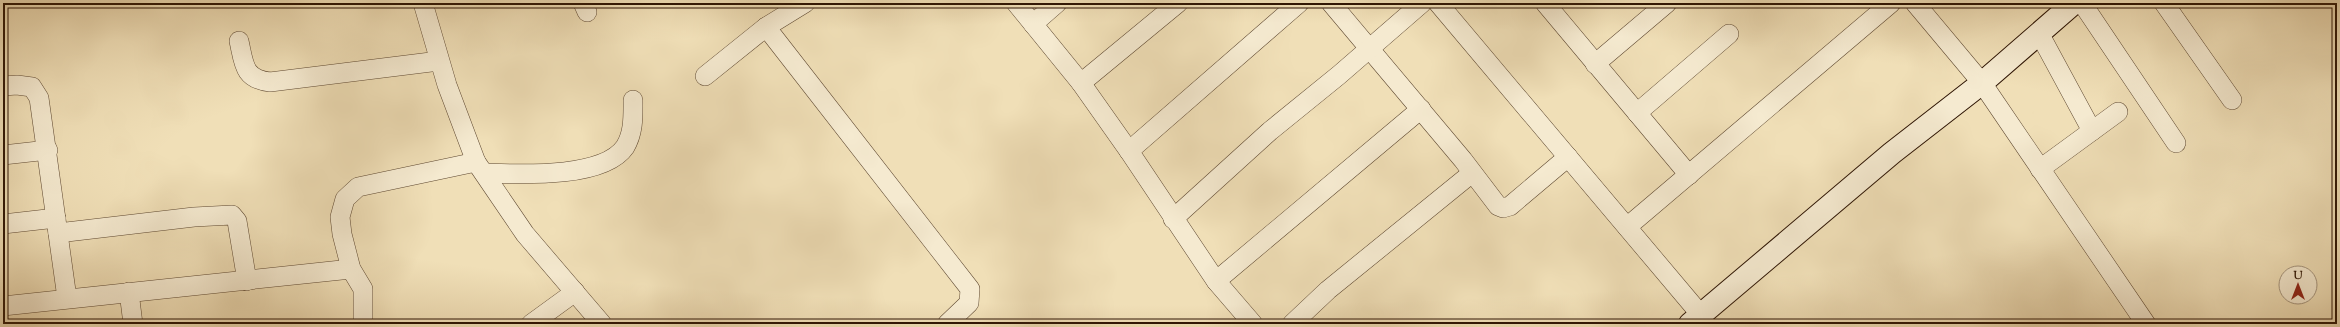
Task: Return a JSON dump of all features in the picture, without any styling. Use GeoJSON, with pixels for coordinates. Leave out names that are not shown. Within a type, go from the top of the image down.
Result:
{"type":"FeatureCollection","features":[{"type":"Feature","properties":{"kind":"street"},"geometry":{"type":"LineString","coordinates":[[423,3],[439,61],[480,167],[526,234],[602,324]]}},
{"type":"Feature","properties":{"kind":"street"},"geometry":{"type":"LineString","coordinates":[[705,76],[766,27],[805,3]]}},
{"type":"Feature","properties":{"kind":"street"},"geometry":{"type":"LineString","coordinates":[[1016,3],[1081,83],[1130,151],[1173,219],[1216,281],[1253,324]]}},
{"type":"Feature","properties":{"kind":"street"},"geometry":{"type":"LineString","coordinates":[[1033,24],[1057,3]]}},
{"type":"Feature","properties":{"kind":"street"},"geometry":{"type":"LineString","coordinates":[[1081,83],[1178,3]]}},
{"type":"Feature","properties":{"kind":"street"},"geometry":{"type":"LineString","coordinates":[[1130,151],[1299,3]]}},
{"type":"Feature","properties":{"kind":"street"},"geometry":{"type":"LineString","coordinates":[[1331,3],[1421,109],[1472,172],[1492,200],[1503,208],[1516,201],[1568,157]]}},
{"type":"Feature","properties":{"kind":"street"},"geometry":{"type":"LineString","coordinates":[[1173,219],[1270,131],[1422,3]]}},
{"type":"Feature","properties":{"kind":"street"},"geometry":{"type":"LineString","coordinates":[[1438,3],[1627,227],[1696,319],[1892,154],[1982,83],[2074,3]]}},
{"type":"Feature","properties":{"kind":"street"},"geometry":{"type":"LineString","coordinates":[[1545,3],[1689,175]]}},
{"type":"Feature","properties":{"kind":"street"},"geometry":{"type":"LineString","coordinates":[[1595,64],[1667,3]]}},
{"type":"Feature","properties":{"kind":"street"},"geometry":{"type":"LineString","coordinates":[[1627,227],[1891,3]]}},
{"type":"Feature","properties":{"kind":"street"},"geometry":{"type":"LineString","coordinates":[[1915,3],[1982,83],[2146,324]]}},
{"type":"Feature","properties":{"kind":"street"},"geometry":{"type":"LineString","coordinates":[[2082,3],[2176,143]]}},
{"type":"Feature","properties":{"kind":"street"},"geometry":{"type":"LineString","coordinates":[[2164,3],[2232,100]]}},
{"type":"Feature","properties":{"kind":"street"},"geometry":{"type":"LineString","coordinates":[[766,27],[970,289],[969,303],[947,324]]}},
{"type":"Feature","properties":{"kind":"street"},"geometry":{"type":"LineString","coordinates":[[2039,33],[2092,131]]}},
{"type":"Feature","properties":{"kind":"street"},"geometry":{"type":"LineString","coordinates":[[1637,113],[1729,34]]}},
{"type":"Feature","properties":{"kind":"street"},"geometry":{"type":"LineString","coordinates":[[239,41],[245,67],[250,75],[260,81],[270,82],[439,61]]}},
{"type":"Feature","properties":{"kind":"street"},"geometry":{"type":"LineString","coordinates":[[3,86],[17,85],[32,87],[39,98],[48,150],[67,298]]}},
{"type":"Feature","properties":{"kind":"street"},"geometry":{"type":"LineString","coordinates":[[363,324],[363,289],[351,270],[342,234],[340,217],[345,199],[358,187],[480,167],[539,175],[584,168],[614,157],[624,147],[633,129],[633,100]]}},
{"type":"Feature","properties":{"kind":"street"},"geometry":{"type":"LineString","coordinates":[[1216,281],[1421,109]]}},
{"type":"Feature","properties":{"kind":"street"},"geometry":{"type":"LineString","coordinates":[[2040,169],[2118,112]]}},
{"type":"Feature","properties":{"kind":"street"},"geometry":{"type":"LineString","coordinates":[[3,155],[48,150]]}},
{"type":"Feature","properties":{"kind":"street"},"geometry":{"type":"LineString","coordinates":[[1292,324],[1328,290],[1472,172]]}},
{"type":"Feature","properties":{"kind":"street"},"geometry":{"type":"LineString","coordinates":[[3,224],[57,226],[232,215],[236,221],[247,281]]}},
{"type":"Feature","properties":{"kind":"street"},"geometry":{"type":"LineString","coordinates":[[3,306],[67,298],[351,270]]}},
{"type":"Feature","properties":{"kind":"street"},"geometry":{"type":"LineString","coordinates":[[129,292],[133,324]]}},
{"type":"Feature","properties":{"kind":"street"},"geometry":{"type":"LineString","coordinates":[[531,324],[576,292]]}}]}
